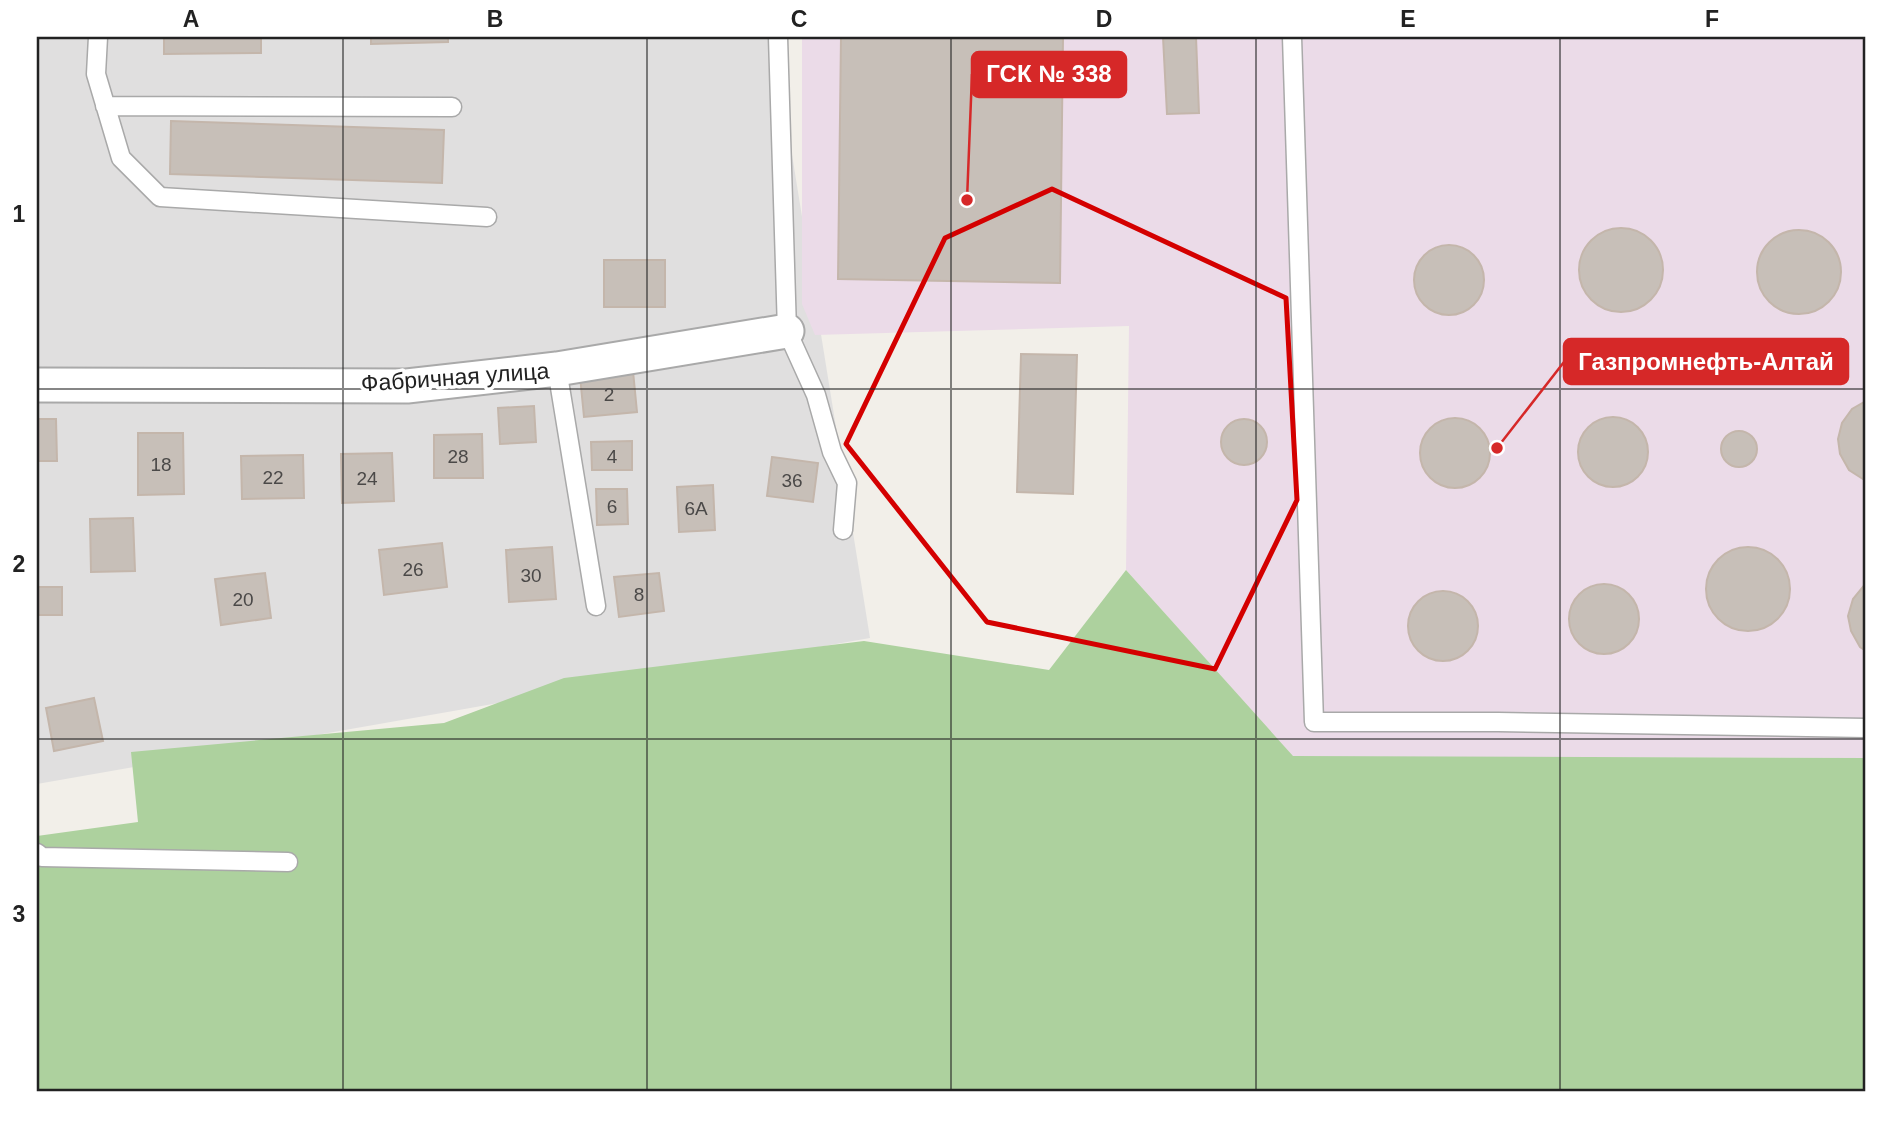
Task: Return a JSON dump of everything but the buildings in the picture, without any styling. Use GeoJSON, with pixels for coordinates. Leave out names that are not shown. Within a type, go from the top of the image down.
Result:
{"type":"FeatureCollection","features":[{"type":"Feature","properties":{"kind":"street","name":"Фабричная улица"},"geometry":{"type":"LineString","coordinates":[[37,385],[407,386],[557,369],[786,331]]}},
{"type":"Feature","properties":{"kind":"lane"},"geometry":{"type":"LineString","coordinates":[[98,37],[96,74],[121,158],[160,197],[487,216]]}},
{"type":"Feature","properties":{"kind":"lane"},"geometry":{"type":"LineString","coordinates":[[778,37],[786,331],[817,395],[832,452],[848,483],[843,530]]}},
{"type":"Feature","properties":{"kind":"lane"},"geometry":{"type":"LineString","coordinates":[[1292,37],[1314,722],[1866,728]]}},
{"type":"Feature","properties":{"kind":"lane"},"geometry":{"type":"LineString","coordinates":[[105,106],[452,107]]}},
{"type":"Feature","properties":{"kind":"lane"},"geometry":{"type":"LineString","coordinates":[[557,369],[596,606]]}},
{"type":"Feature","properties":{"kind":"lane"},"geometry":{"type":"LineString","coordinates":[[37,853],[42,857],[288,862]]}},
{"type":"Feature","properties":{"kind":"highlighted area"},"geometry":{"type":"Polygon","coordinates":[[[1052,189],[1286,298],[1297,500],[1215,669],[987,622],[846,444],[945,238],[1052,189]]]}},
{"type":"Feature","properties":{"kind":"shaded area"},"geometry":{"type":"Polygon","coordinates":[[[37,37],[773,37],[870,638],[37,784],[37,37]]]}},
{"type":"Feature","properties":{"kind":"shaded area"},"geometry":{"type":"Polygon","coordinates":[[[802,37],[1866,37],[1866,758],[1293,757],[1126,570],[1129,326],[815,335],[802,304],[802,37]]]}},
{"type":"Feature","properties":{"kind":"green space"},"geometry":{"type":"Polygon","coordinates":[[[1126,570],[1293,756],[1866,758],[1866,1091],[37,1091],[37,836],[138,822],[131,752],[444,723],[564,678],[864,641],[1049,670],[1126,570]]]}},
{"type":"Feature","properties":{"kind":"place","name":"ГСК № 338"},"geometry":{"type":"Point","coordinates":[967,200]}},
{"type":"Feature","properties":{"kind":"place","name":"Газпромнефть-Алтай"},"geometry":{"type":"Point","coordinates":[1497,448]}}]}
